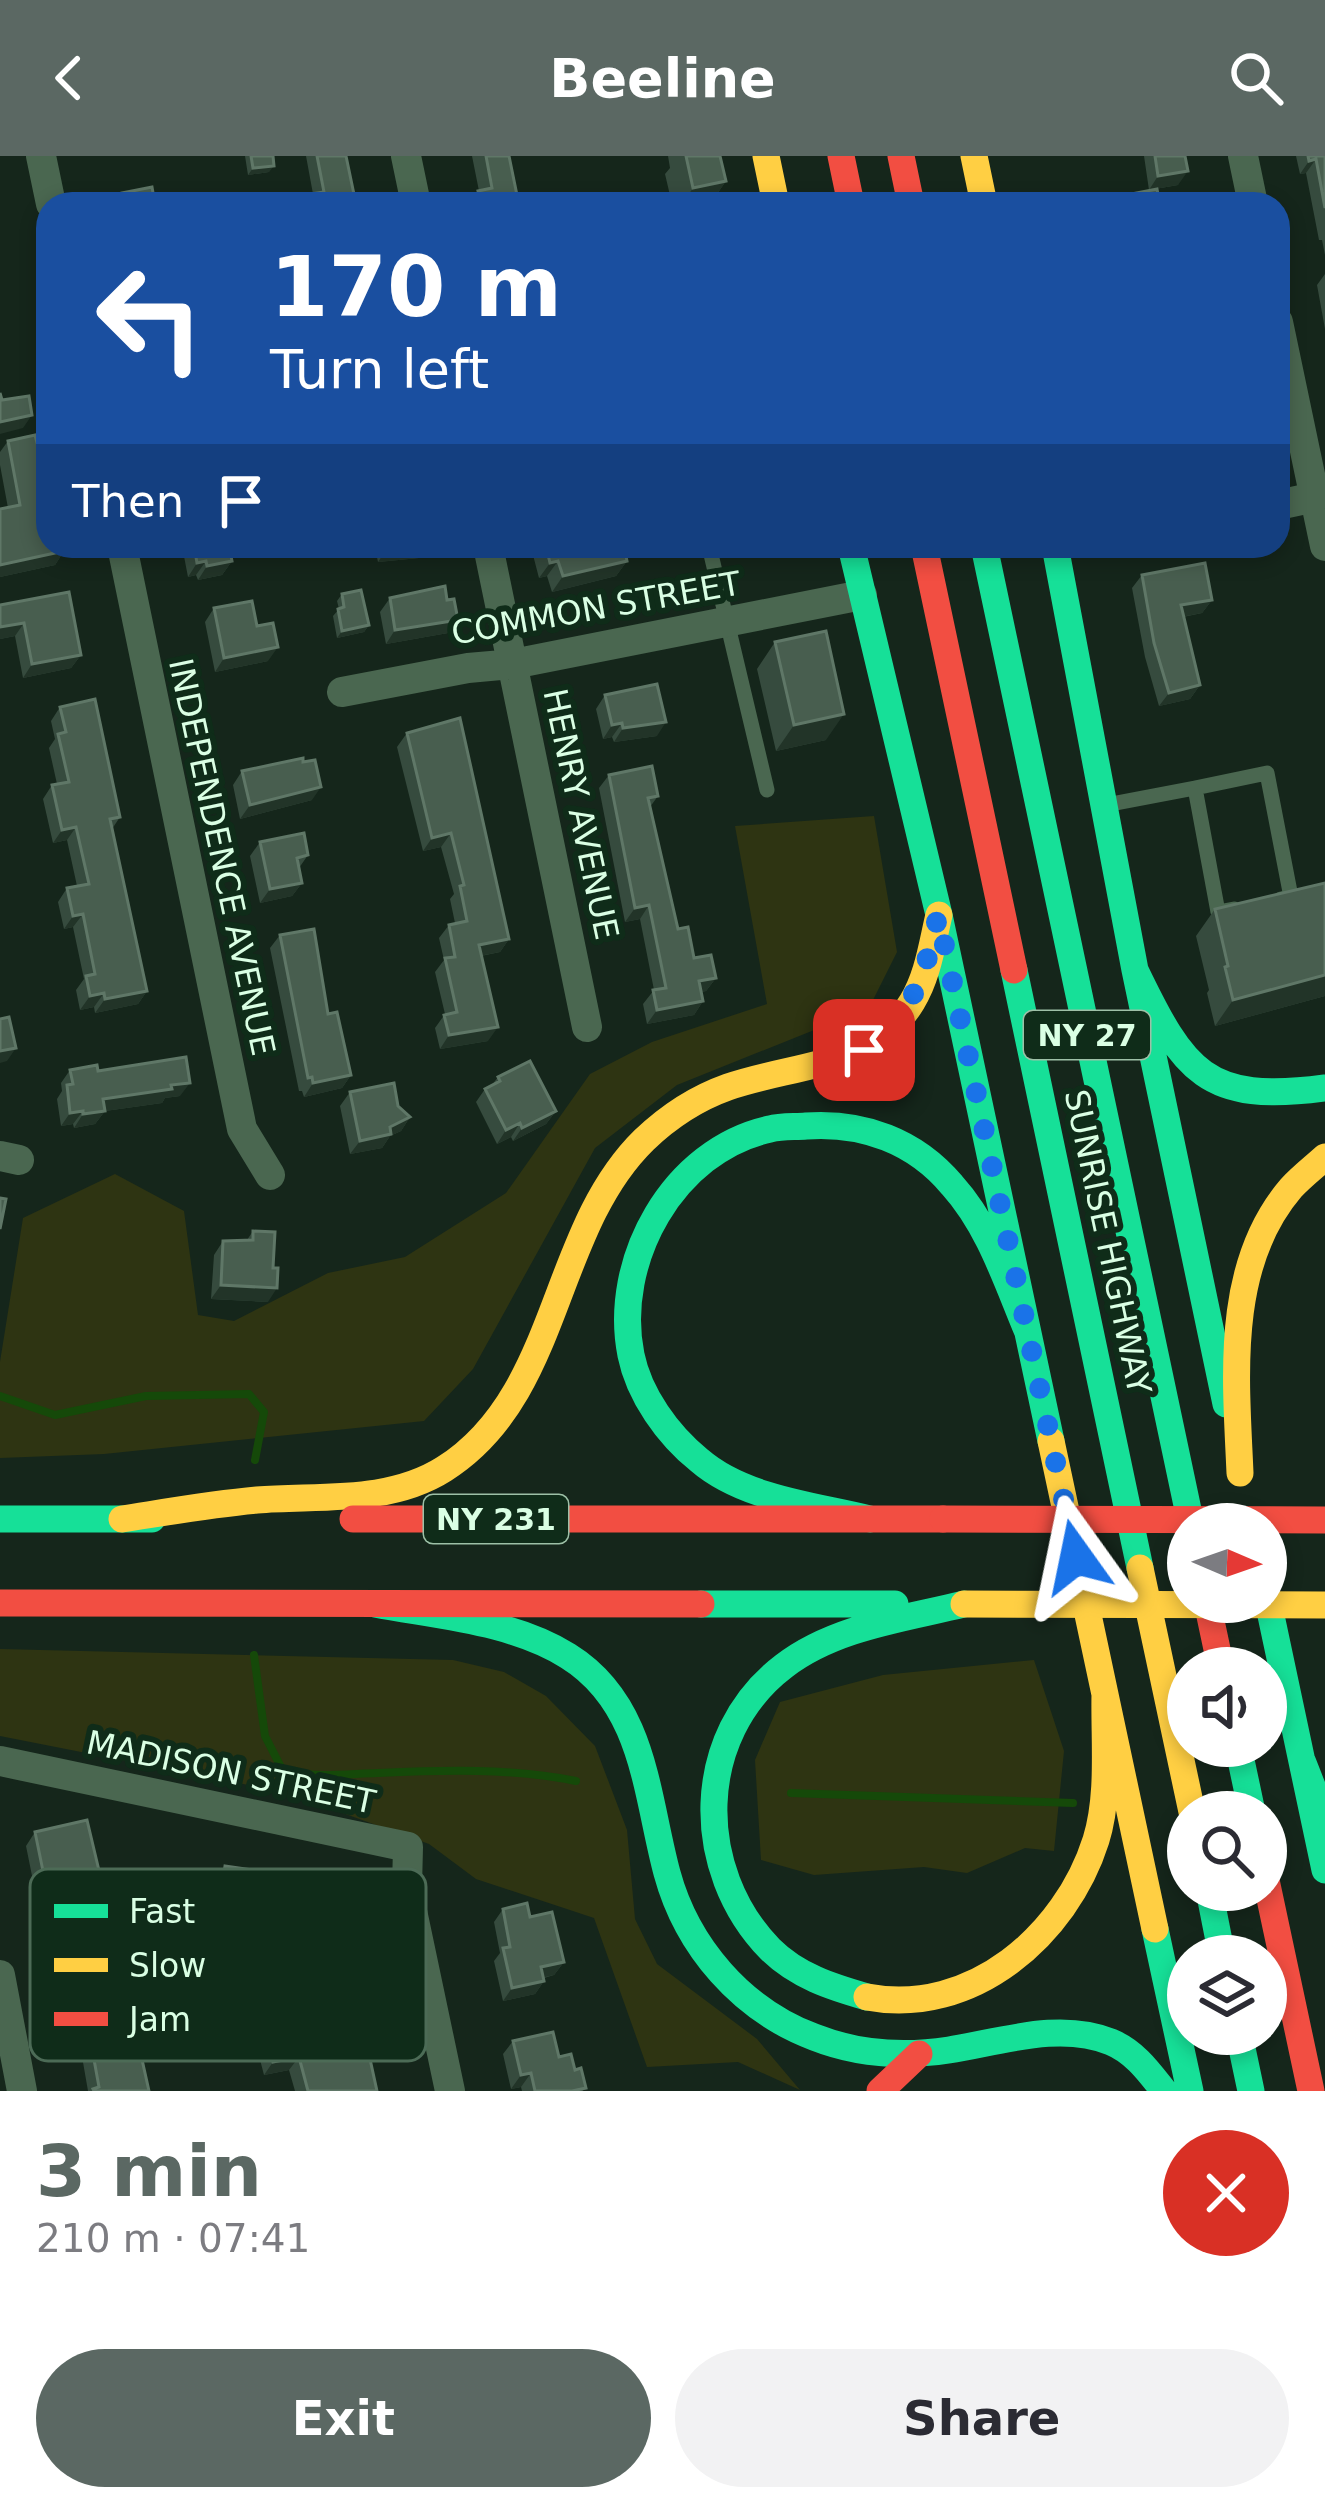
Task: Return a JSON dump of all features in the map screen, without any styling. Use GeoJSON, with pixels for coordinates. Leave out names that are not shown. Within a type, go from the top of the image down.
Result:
{"type":"FeatureCollection","features":[{"type":"Feature","properties":{"kind":"main road"},"geometry":{"type":"LineString","coordinates":[[766,156],[774,192]]}},
{"type":"Feature","properties":{"kind":"main road"},"geometry":{"type":"LineString","coordinates":[[841,156],[848,192]]}},
{"type":"Feature","properties":{"kind":"main road"},"geometry":{"type":"LineString","coordinates":[[901,156],[908,192]]}},
{"type":"Feature","properties":{"kind":"main road"},"geometry":{"type":"LineString","coordinates":[[974,156],[982,192]]}},
{"type":"Feature","properties":{"kind":"main road"},"geometry":{"type":"LineString","coordinates":[[854,558],[938,915],[1190,2091]]}},
{"type":"Feature","properties":{"kind":"main road","name":"SUNRISE HIGHWAY"},"geometry":{"type":"LineString","coordinates":[[927,558],[1188,1791]]}},
{"type":"Feature","properties":{"kind":"main road","name":"SUNRISE HIGHWAY"},"geometry":{"type":"LineString","coordinates":[[987,558],[1187,1503]]}},
{"type":"Feature","properties":{"kind":"main road"},"geometry":{"type":"LineString","coordinates":[[1067,558],[1102,806],[1246,1503]]}},
{"type":"Feature","properties":{"kind":"main road"},"geometry":{"type":"LineString","coordinates":[[122,1519],[275,1499],[387,1493],[430,1477],[464,1456],[492,1429],[514,1396],[598,1208],[631,1154],[662,1124],[704,1098],[750,1081],[847,1058],[879,1040],[912,1003],[938,915]]}},
{"type":"Feature","properties":{"kind":"main road"},"geometry":{"type":"LineString","coordinates":[[1135,970],[1168,1041],[1214,1082],[1266,1094],[1325,1088]]}},
{"type":"Feature","properties":{"kind":"main road"},"geometry":{"type":"LineString","coordinates":[[870,1519],[753,1488],[716,1472],[672,1436],[647,1399],[632,1359],[627,1296],[636,1252],[668,1192],[719,1148],[781,1126],[846,1125],[889,1137],[938,1168],[965,1200],[1027,1330]]}},
{"type":"Feature","properties":{"kind":"main road"},"geometry":{"type":"LineString","coordinates":[[1240,1474],[1237,1324],[1247,1272],[1280,1201],[1325,1157]]}},
{"type":"Feature","properties":{"kind":"main road","name":"NY 231"},"geometry":{"type":"LineString","coordinates":[[0,1519],[1325,1520]]}},
{"type":"Feature","properties":{"kind":"main road"},"geometry":{"type":"LineString","coordinates":[[0,1604],[1325,1605]]}},
{"type":"Feature","properties":{"kind":"main road"},"geometry":{"type":"LineString","coordinates":[[375,1604],[514,1633],[553,1648],[588,1670],[628,1720],[642,1756],[674,1895],[695,1938],[725,1977],[760,2008],[819,2040],[858,2050],[919,2054],[1023,2034],[1075,2033],[1123,2051],[1151,2072],[1164,2091]]}},
{"type":"Feature","properties":{"kind":"main road"},"geometry":{"type":"LineString","coordinates":[[964,1604],[849,1634],[805,1652],[751,1698],[728,1738],[712,1799],[720,1865],[750,1925],[800,1972],[864,1997],[913,2001],[978,1985],[1006,1970],[1034,1946],[1078,1889],[1096,1838],[1105,1694]]}},
{"type":"Feature","properties":{"kind":"main road"},"geometry":{"type":"LineString","coordinates":[[1273,1623],[1325,1870]]}},
{"type":"Feature","properties":{"kind":"main road"},"geometry":{"type":"LineString","coordinates":[[1303,1763],[1325,1819]]}},
{"type":"Feature","properties":{"kind":"main road"},"geometry":{"type":"LineString","coordinates":[[1273,1911],[1311,2091]]}},
{"type":"Feature","properties":{"kind":"main road"},"geometry":{"type":"LineString","coordinates":[[880,2091],[919,2054]]}},
{"type":"Feature","properties":{"kind":"main road"},"geometry":{"type":"LineString","coordinates":[[1243,2055],[1251,2091]]}},
{"type":"Feature","properties":{"kind":"street"},"geometry":{"type":"LineString","coordinates":[[41,156],[48,192]]}},
{"type":"Feature","properties":{"kind":"street"},"geometry":{"type":"LineString","coordinates":[[406,156],[414,192]]}},
{"type":"Feature","properties":{"kind":"street"},"geometry":{"type":"LineString","coordinates":[[1243,156],[1250,192]]}},
{"type":"Feature","properties":{"kind":"street"},"geometry":{"type":"LineString","coordinates":[[1290,379],[1325,546]]}},
{"type":"Feature","properties":{"kind":"street"},"geometry":{"type":"LineString","coordinates":[[1290,502],[1315,497]]}},
{"type":"Feature","properties":{"kind":"street","name":"INDEPENDENCE AVENUE"},"geometry":{"type":"LineString","coordinates":[[124,558],[242,1130],[270,1175]]}},
{"type":"Feature","properties":{"kind":"street","name":"HENRY AVENUE"},"geometry":{"type":"LineString","coordinates":[[491,558],[587,1027]]}},
{"type":"Feature","properties":{"kind":"street","name":"COMMON STREET"},"geometry":{"type":"LineString","coordinates":[[342,692],[513,664],[862,595]]}},
{"type":"Feature","properties":{"kind":"street","name":"MADISON STREET"},"geometry":{"type":"LineString","coordinates":[[0,1760],[408,1847],[407,1869]]}},
{"type":"Feature","properties":{"kind":"street"},"geometry":{"type":"LineString","coordinates":[[0,1975],[22,2091]]}},
{"type":"Feature","properties":{"kind":"street","name":"MADISON STREET"},"geometry":{"type":"LineString","coordinates":[[426,1977],[450,2091]]}},
{"type":"Feature","properties":{"kind":"lane"},"geometry":{"type":"LineString","coordinates":[[712,558],[766,790]]}},
{"type":"Feature","properties":{"kind":"lane"},"geometry":{"type":"LineString","coordinates":[[1102,806],[1267,772],[1292,897],[1218,912],[1195,788]]}},
{"type":"Feature","properties":{"kind":"green space"},"geometry":{"type":"Polygon","coordinates":[[[874,816],[897,952],[869,1008],[677,1085],[595,1148],[473,1369],[424,1421],[104,1454],[0,1458],[0,1362],[23,1218],[115,1174],[184,1211],[198,1315],[234,1321],[328,1273],[405,1257],[506,1193],[590,1074],[652,1042],[767,1004],[735,826],[874,816]]]}},
{"type":"Feature","properties":{"kind":"green space"},"geometry":{"type":"Polygon","coordinates":[[[0,1649],[453,1660],[504,1672],[546,1696],[595,1746],[627,1830],[635,1919],[657,1964],[757,2039],[800,2090],[738,2062],[647,2067],[594,1918],[476,1879],[429,1844],[284,1792],[0,1736],[0,1649]]]}},
{"type":"Feature","properties":{"kind":"green space"},"geometry":{"type":"Polygon","coordinates":[[[1034,1660],[1064,1751],[1054,1851],[1025,1848],[967,1873],[924,1867],[814,1875],[761,1860],[755,1760],[780,1702],[883,1675],[1034,1660]]]}},
{"type":"Feature","properties":{"kind":"building"},"geometry":{"type":"Polygon","coordinates":[[[251,156],[273,156],[274,166],[253,168],[251,156]]]}},
{"type":"Feature","properties":{"kind":"building"},"geometry":{"type":"Polygon","coordinates":[[[317,156],[346,156],[354,192],[324,192],[317,156]]]}},
{"type":"Feature","properties":{"kind":"building"},"geometry":{"type":"Polygon","coordinates":[[[486,156],[509,156],[516,192],[478,192],[492,188],[486,156]]]}},
{"type":"Feature","properties":{"kind":"building"},"geometry":{"type":"Polygon","coordinates":[[[686,156],[720,156],[726,181],[693,188],[686,156]]]}},
{"type":"Feature","properties":{"kind":"building"},"geometry":{"type":"Polygon","coordinates":[[[1155,156],[1185,156],[1188,171],[1158,176],[1155,156]]]}},
{"type":"Feature","properties":{"kind":"building"},"geometry":{"type":"Polygon","coordinates":[[[1308,156],[1325,156],[1325,208],[1316,159],[1309,161],[1308,156]]]}},
{"type":"Feature","properties":{"kind":"building"},"geometry":{"type":"Polygon","coordinates":[[[0,393],[2,400],[29,396],[32,415],[0,422],[0,393]]]}},
{"type":"Feature","properties":{"kind":"building"},"geometry":{"type":"Polygon","coordinates":[[[35,435],[36,439],[36,557],[0,565],[0,509],[20,505],[8,441],[35,435]]]}},
{"type":"Feature","properties":{"kind":"building"},"geometry":{"type":"Polygon","coordinates":[[[196,558],[232,561],[207,566],[206,561],[197,563],[196,558]]]}},
{"type":"Feature","properties":{"kind":"building"},"geometry":{"type":"Polygon","coordinates":[[[549,558],[627,561],[563,576],[558,561],[550,563],[549,558]]]}},
{"type":"Feature","properties":{"kind":"building"},"geometry":{"type":"Polygon","coordinates":[[[1205,563],[1212,600],[1181,605],[1200,685],[1169,693],[1142,575],[1205,563]]]}},
{"type":"Feature","properties":{"kind":"building"},"geometry":{"type":"Polygon","coordinates":[[[445,586],[447,600],[454,599],[458,620],[395,630],[390,598],[445,586]]]}},
{"type":"Feature","properties":{"kind":"building"},"geometry":{"type":"Polygon","coordinates":[[[361,590],[369,625],[342,631],[338,609],[344,607],[342,594],[361,590]]]}},
{"type":"Feature","properties":{"kind":"building"},"geometry":{"type":"Polygon","coordinates":[[[69,592],[81,655],[32,664],[24,623],[0,627],[0,605],[69,592]]]}},
{"type":"Feature","properties":{"kind":"building"},"geometry":{"type":"Polygon","coordinates":[[[252,601],[257,626],[273,623],[278,647],[224,658],[214,608],[252,601]]]}},
{"type":"Feature","properties":{"kind":"building"},"geometry":{"type":"Polygon","coordinates":[[[826,631],[844,714],[794,725],[775,642],[826,631]]]}},
{"type":"Feature","properties":{"kind":"building"},"geometry":{"type":"Polygon","coordinates":[[[657,684],[666,722],[623,728],[622,723],[612,725],[605,695],[657,684]]]}},
{"type":"Feature","properties":{"kind":"building"},"geometry":{"type":"Polygon","coordinates":[[[95,699],[120,817],[110,819],[147,991],[105,999],[104,993],[90,996],[86,976],[95,974],[83,914],[73,916],[67,888],[89,884],[76,827],[62,830],[52,785],[69,782],[58,734],[66,732],[60,707],[95,699]]]}},
{"type":"Feature","properties":{"kind":"building"},"geometry":{"type":"Polygon","coordinates":[[[460,718],[509,939],[479,945],[498,1027],[449,1035],[444,1015],[457,1012],[445,958],[455,957],[449,925],[467,921],[460,886],[464,885],[451,833],[432,838],[407,733],[460,718]]]}},
{"type":"Feature","properties":{"kind":"building"},"geometry":{"type":"Polygon","coordinates":[[[303,758],[303,762],[315,760],[321,787],[250,805],[242,771],[303,758]]]}},
{"type":"Feature","properties":{"kind":"building"},"geometry":{"type":"Polygon","coordinates":[[[652,766],[658,796],[648,798],[678,929],[688,927],[694,958],[711,955],[716,978],[699,981],[703,1001],[657,1010],[653,990],[666,988],[649,905],[635,908],[609,775],[652,766]]]}},
{"type":"Feature","properties":{"kind":"building"},"geometry":{"type":"Polygon","coordinates":[[[304,833],[308,855],[297,858],[302,883],[270,889],[260,842],[304,833]]]}},
{"type":"Feature","properties":{"kind":"building"},"geometry":{"type":"Polygon","coordinates":[[[1325,883],[1325,975],[1233,1000],[1215,909],[1325,883]]]}},
{"type":"Feature","properties":{"kind":"building"},"geometry":{"type":"Polygon","coordinates":[[[314,929],[328,1014],[337,1012],[351,1075],[313,1083],[308,1078],[280,935],[314,929]]]}},
{"type":"Feature","properties":{"kind":"building"},"geometry":{"type":"Polygon","coordinates":[[[9,1017],[16,1048],[0,1051],[0,1019],[9,1017]]]}},
{"type":"Feature","properties":{"kind":"building"},"geometry":{"type":"Polygon","coordinates":[[[186,1057],[190,1083],[103,1099],[105,1111],[70,1113],[70,1070],[97,1065],[98,1071],[186,1057]]]}},
{"type":"Feature","properties":{"kind":"building"},"geometry":{"type":"Polygon","coordinates":[[[530,1061],[556,1111],[522,1128],[520,1123],[506,1130],[485,1089],[530,1061]]]}},
{"type":"Feature","properties":{"kind":"building"},"geometry":{"type":"Polygon","coordinates":[[[394,1083],[398,1106],[410,1117],[390,1127],[391,1134],[360,1141],[350,1092],[394,1083]]]}},
{"type":"Feature","properties":{"kind":"building"},"geometry":{"type":"Polygon","coordinates":[[[0,1198],[6,1199],[0,1229],[0,1198]]]}},
{"type":"Feature","properties":{"kind":"building"},"geometry":{"type":"Polygon","coordinates":[[[253,1231],[275,1232],[277,1288],[221,1285],[223,1241],[253,1240],[253,1231]]]}},
{"type":"Feature","properties":{"kind":"building"},"geometry":{"type":"Polygon","coordinates":[[[87,1820],[99,1869],[43,1869],[35,1832],[87,1820]]]}},
{"type":"Feature","properties":{"kind":"building"},"geometry":{"type":"Polygon","coordinates":[[[527,1903],[530,1917],[552,1912],[564,1962],[541,1967],[544,1981],[512,1988],[503,1948],[510,1947],[503,1909],[527,1903]]]}},
{"type":"Feature","properties":{"kind":"building"},"geometry":{"type":"Polygon","coordinates":[[[553,2032],[559,2057],[571,2054],[586,2088],[535,2091],[531,2073],[521,2075],[513,2041],[553,2032]]]}},
{"type":"Feature","properties":{"kind":"building"},"geometry":{"type":"Polygon","coordinates":[[[94,2061],[142,2061],[149,2091],[94,2091],[99,2087],[94,2061]]]}},
{"type":"Feature","properties":{"kind":"building"},"geometry":{"type":"Polygon","coordinates":[[[300,2061],[370,2061],[377,2091],[308,2091],[300,2061]]]}},
{"type":"Feature","properties":{"kind":"waterway"},"geometry":{"type":"LineString","coordinates":[[0,1396],[55,1415],[146,1396],[249,1394],[264,1412],[255,1460]]}},
{"type":"Feature","properties":{"kind":"waterway"},"geometry":{"type":"LineString","coordinates":[[254,1655],[265,1736],[283,1771],[330,1775],[477,1771],[576,1781]]}},
{"type":"Feature","properties":{"kind":"waterway"},"geometry":{"type":"LineString","coordinates":[[791,1793],[1073,1803]]}},
{"type":"Feature","properties":{"kind":"traffic: fast"},"geometry":{"type":"LineString","coordinates":[[854,558],[939,915],[1051,1441]]}},
{"type":"Feature","properties":{"kind":"traffic: fast"},"geometry":{"type":"LineString","coordinates":[[987,558],[1187,1503]]}},
{"type":"Feature","properties":{"kind":"traffic: fast"},"geometry":{"type":"LineString","coordinates":[[1057,558],[1135,970],[1226,1404]]}},
{"type":"Feature","properties":{"kind":"traffic: fast"},"geometry":{"type":"LineString","coordinates":[[1014,970],[1140,1568]]}},
{"type":"Feature","properties":{"kind":"traffic: fast"},"geometry":{"type":"LineString","coordinates":[[1135,970],[1169,1034],[1204,1073],[1252,1091],[1325,1088]]}},
{"type":"Feature","properties":{"kind":"traffic: fast"},"geometry":{"type":"LineString","coordinates":[[870,1519],[737,1484],[699,1460],[656,1413],[631,1355],[631,1283],[641,1248],[678,1185],[735,1141],[770,1129],[848,1127],[886,1137],[922,1157],[965,1201],[996,1254],[1027,1330]]}},
{"type":"Feature","properties":{"kind":"traffic: fast"},"geometry":{"type":"LineString","coordinates":[[0,1519],[152,1519]]}},
{"type":"Feature","properties":{"kind":"traffic: fast"},"geometry":{"type":"LineString","coordinates":[[375,1604],[474,1621],[523,1635],[568,1656],[594,1676],[628,1725],[667,1873],[688,1926],[721,1973],[763,2010],[814,2037],[880,2052],[932,2052],[1051,2033],[1091,2036],[1127,2051],[1164,2091]]}},
{"type":"Feature","properties":{"kind":"traffic: fast"},"geometry":{"type":"LineString","coordinates":[[701,1604],[895,1604]]}},
{"type":"Feature","properties":{"kind":"traffic: fast"},"geometry":{"type":"LineString","coordinates":[[867,1997],[828,1985],[792,1966],[770,1949],[745,1917],[727,1881],[717,1843],[714,1804],[719,1765],[733,1728],[754,1695],[784,1666],[825,1642],[870,1626],[964,1604]]}},
{"type":"Feature","properties":{"kind":"traffic: fast"},"geometry":{"type":"LineString","coordinates":[[1273,1623],[1325,1870]]}},
{"type":"Feature","properties":{"kind":"traffic: fast"},"geometry":{"type":"LineString","coordinates":[[1303,1763],[1325,1819]]}},
{"type":"Feature","properties":{"kind":"traffic: fast"},"geometry":{"type":"LineString","coordinates":[[1242,1767],[1248,1791]]}},
{"type":"Feature","properties":{"kind":"traffic: fast"},"geometry":{"type":"LineString","coordinates":[[1213,1911],[1218,1935]]}},
{"type":"Feature","properties":{"kind":"traffic: fast"},"geometry":{"type":"LineString","coordinates":[[1155,1929],[1190,2091]]}},
{"type":"Feature","properties":{"kind":"traffic: fast"},"geometry":{"type":"LineString","coordinates":[[1243,2055],[1251,2091]]}},
{"type":"Feature","properties":{"kind":"traffic: slow"},"geometry":{"type":"LineString","coordinates":[[766,156],[774,192]]}},
{"type":"Feature","properties":{"kind":"traffic: slow"},"geometry":{"type":"LineString","coordinates":[[974,156],[982,192]]}},
{"type":"Feature","properties":{"kind":"traffic: slow"},"geometry":{"type":"LineString","coordinates":[[122,1519],[240,1502],[377,1493],[444,1469],[482,1437],[511,1399],[534,1357],[590,1220],[613,1178],[644,1140],[683,1109],[716,1091],[830,1061],[876,1040],[912,1002],[929,960],[939,915]]}},
{"type":"Feature","properties":{"kind":"traffic: slow"},"geometry":{"type":"LineString","coordinates":[[1240,1473],[1237,1362],[1244,1288],[1269,1219],[1291,1188],[1325,1157]]}},
{"type":"Feature","properties":{"kind":"traffic: slow"},"geometry":{"type":"LineString","coordinates":[[1051,1441],[1155,1929]]}},
{"type":"Feature","properties":{"kind":"traffic: slow"},"geometry":{"type":"LineString","coordinates":[[1140,1568],[1188,1791]]}},
{"type":"Feature","properties":{"kind":"traffic: slow"},"geometry":{"type":"LineString","coordinates":[[964,1604],[1325,1605]]}},
{"type":"Feature","properties":{"kind":"traffic: slow"},"geometry":{"type":"LineString","coordinates":[[867,1997],[906,2000],[943,1994],[978,1981],[1010,1962],[1062,1907],[1082,1875],[1100,1823],[1105,1694]]}},
{"type":"Feature","properties":{"kind":"traffic: jam"},"geometry":{"type":"LineString","coordinates":[[841,156],[848,192]]}},
{"type":"Feature","properties":{"kind":"traffic: jam"},"geometry":{"type":"LineString","coordinates":[[901,156],[908,192]]}},
{"type":"Feature","properties":{"kind":"traffic: jam"},"geometry":{"type":"LineString","coordinates":[[927,558],[1014,970]]}},
{"type":"Feature","properties":{"kind":"traffic: jam"},"geometry":{"type":"LineString","coordinates":[[353,1519],[943,1519]]}},
{"type":"Feature","properties":{"kind":"traffic: jam"},"geometry":{"type":"LineString","coordinates":[[943,1519],[1325,1520]]}},
{"type":"Feature","properties":{"kind":"traffic: jam"},"geometry":{"type":"LineString","coordinates":[[0,1603],[701,1604]]}},
{"type":"Feature","properties":{"kind":"traffic: jam"},"geometry":{"type":"LineString","coordinates":[[1211,1623],[1217,1647]]}},
{"type":"Feature","properties":{"kind":"traffic: jam"},"geometry":{"type":"LineString","coordinates":[[1273,1911],[1311,2091]]}},
{"type":"Feature","properties":{"kind":"traffic: jam"},"geometry":{"type":"LineString","coordinates":[[880,2091],[919,2054]]}},
{"type":"Feature","properties":{"kind":"route"},"geometry":{"type":"LineString","coordinates":[[864,1050],[890,1030],[912,1003],[938,915],[1076,1557]]}}]}
